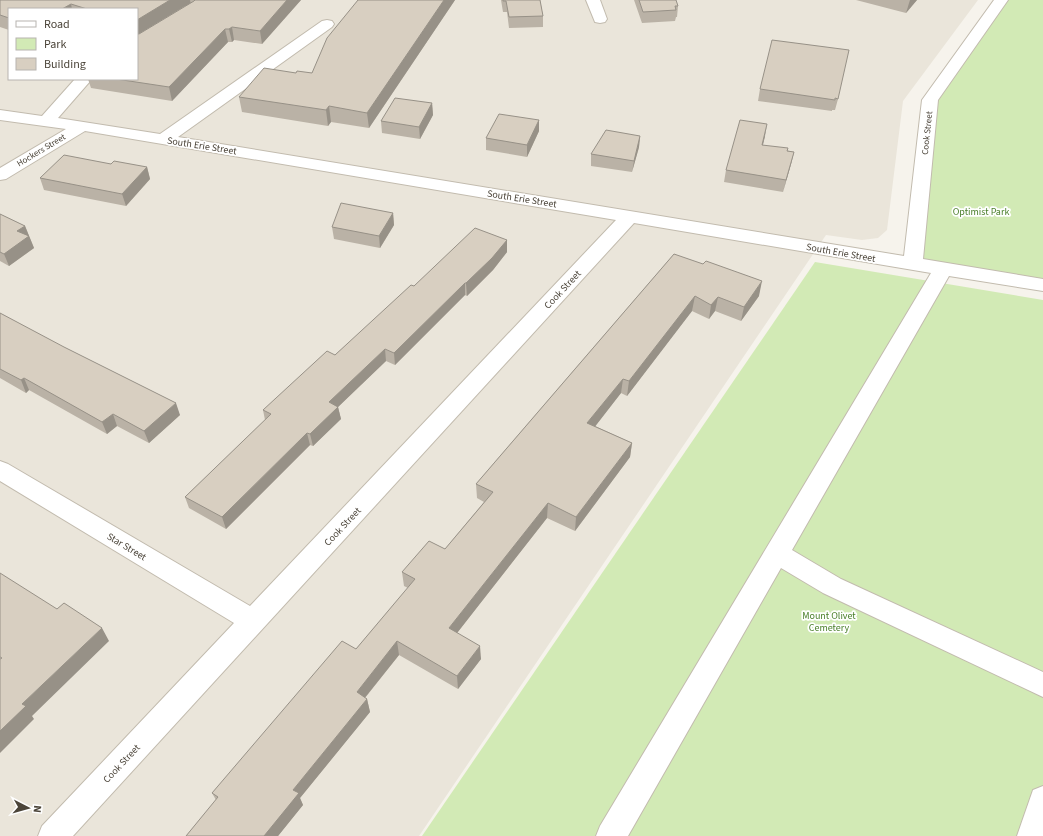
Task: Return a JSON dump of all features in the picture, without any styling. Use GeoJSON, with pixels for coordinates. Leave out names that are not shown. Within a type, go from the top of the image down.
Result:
{"type":"FeatureCollection","features":[{"type":"Feature","properties":{"kind":"street"},"geometry":{"type":"LineString","coordinates":[[593,0],[600,19]]}},
{"type":"Feature","properties":{"kind":"street","name":"Cook Street"},"geometry":{"type":"LineString","coordinates":[[913,264],[930,100],[1001,0]]}},
{"type":"Feature","properties":{"kind":"street"},"geometry":{"type":"LineString","coordinates":[[164,139],[327,24]]}},
{"type":"Feature","properties":{"kind":"street"},"geometry":{"type":"LineString","coordinates":[[47,120],[83,80]]}},
{"type":"Feature","properties":{"kind":"street","name":"South Erie Street"},"geometry":{"type":"LineString","coordinates":[[0,115],[47,120],[164,139],[1043,286]]}},
{"type":"Feature","properties":{"kind":"street","name":"Hockers Street"},"geometry":{"type":"LineString","coordinates":[[0,175],[82,126]]}},
{"type":"Feature","properties":{"kind":"street","name":"Cook Street"},"geometry":{"type":"LineString","coordinates":[[53,836],[630,216]]}},
{"type":"Feature","properties":{"kind":"street"},"geometry":{"type":"LineString","coordinates":[[611,836],[943,269]]}},
{"type":"Feature","properties":{"kind":"street","name":"Star Street"},"geometry":{"type":"LineString","coordinates":[[0,470],[253,621]]}},
{"type":"Feature","properties":{"kind":"street"},"geometry":{"type":"LineString","coordinates":[[776,553],[832,586],[1043,685]]}},
{"type":"Feature","properties":{"kind":"street"},"geometry":{"type":"LineString","coordinates":[[1032,836],[1043,800]]}},
{"type":"Feature","properties":{"kind":"shaded area"},"geometry":{"type":"Polygon","coordinates":[[[0,0],[978,0],[903,101],[887,230],[878,238],[862,240],[826,235],[419,836],[0,836],[0,0]]]}},
{"type":"Feature","properties":{"kind":"green space","name":"Optimist Park"},"geometry":{"type":"Polygon","coordinates":[[[1001,0],[1043,0],[1043,285],[913,264],[930,100],[1001,0]]]}},
{"type":"Feature","properties":{"kind":"green space","name":"Mount Olivet Cemetery"},"geometry":{"type":"Polygon","coordinates":[[[815,262],[1043,300],[1043,836],[422,836],[815,262]]]}},
{"type":"Feature","properties":{"kind":"building"},"geometry":{"type":"Polygon","coordinates":[[[0,0],[170,0],[138,19],[138,8],[84,8],[71,4],[64,8],[8,8],[8,18],[0,15],[0,0]]]}},
{"type":"Feature","properties":{"kind":"building"},"geometry":{"type":"Polygon","coordinates":[[[287,0],[260,31],[232,27],[225,29],[169,87],[123,80],[138,80],[138,34],[194,1],[287,0]]]}},
{"type":"Feature","properties":{"kind":"building"},"geometry":{"type":"Polygon","coordinates":[[[358,0],[444,0],[367,113],[329,106],[326,110],[239,97],[264,68],[296,73],[297,71],[312,73],[327,38],[358,0]]]}},
{"type":"Feature","properties":{"kind":"building"},"geometry":{"type":"Polygon","coordinates":[[[503,0],[540,0],[543,16],[509,17],[506,1],[503,0]]]}},
{"type":"Feature","properties":{"kind":"building"},"geometry":{"type":"Polygon","coordinates":[[[639,0],[676,0],[678,6],[675,6],[676,10],[643,12],[639,0]]]}},
{"type":"Feature","properties":{"kind":"building"},"geometry":{"type":"Polygon","coordinates":[[[772,40],[849,50],[838,99],[835,98],[835,100],[760,89],[772,40]]]}},
{"type":"Feature","properties":{"kind":"building"},"geometry":{"type":"Polygon","coordinates":[[[395,98],[432,103],[419,127],[381,121],[395,98]]]}},
{"type":"Feature","properties":{"kind":"building"},"geometry":{"type":"Polygon","coordinates":[[[499,114],[539,120],[527,145],[486,138],[499,114]]]}},
{"type":"Feature","properties":{"kind":"building"},"geometry":{"type":"Polygon","coordinates":[[[740,120],[767,124],[762,145],[788,148],[787,151],[794,152],[786,180],[726,170],[740,120]]]}},
{"type":"Feature","properties":{"kind":"building"},"geometry":{"type":"Polygon","coordinates":[[[606,130],[640,136],[634,161],[591,154],[606,130]]]}},
{"type":"Feature","properties":{"kind":"building"},"geometry":{"type":"Polygon","coordinates":[[[64,155],[111,164],[114,161],[147,167],[122,194],[40,178],[64,155]]]}},
{"type":"Feature","properties":{"kind":"building"},"geometry":{"type":"Polygon","coordinates":[[[341,203],[393,213],[379,236],[332,227],[341,203]]]}},
{"type":"Feature","properties":{"kind":"building"},"geometry":{"type":"Polygon","coordinates":[[[0,214],[25,226],[17,231],[29,236],[4,254],[0,252],[0,214]]]}},
{"type":"Feature","properties":{"kind":"building"},"geometry":{"type":"Polygon","coordinates":[[[475,228],[507,240],[492,258],[394,353],[385,349],[329,402],[338,407],[310,434],[307,433],[222,517],[185,497],[271,414],[263,410],[327,351],[335,355],[411,285],[414,286],[475,228]]]}},
{"type":"Feature","properties":{"kind":"building"},"geometry":{"type":"Polygon","coordinates":[[[674,254],[703,264],[706,261],[762,281],[744,307],[718,297],[711,305],[695,296],[629,381],[623,379],[587,423],[632,443],[576,517],[548,503],[449,628],[480,646],[457,676],[397,641],[357,692],[367,699],[293,790],[299,793],[264,836],[186,836],[218,797],[212,793],[342,641],[356,649],[415,579],[402,572],[429,541],[445,549],[493,492],[476,484],[674,254]]]}},
{"type":"Feature","properties":{"kind":"building"},"geometry":{"type":"Polygon","coordinates":[[[0,313],[176,403],[144,431],[113,414],[102,422],[24,378],[21,380],[0,369],[0,313]]]}},
{"type":"Feature","properties":{"kind":"building"},"geometry":{"type":"Polygon","coordinates":[[[0,573],[57,609],[64,603],[102,628],[22,704],[26,706],[0,731],[0,659],[2,658],[0,657],[0,573]]]}}]}
